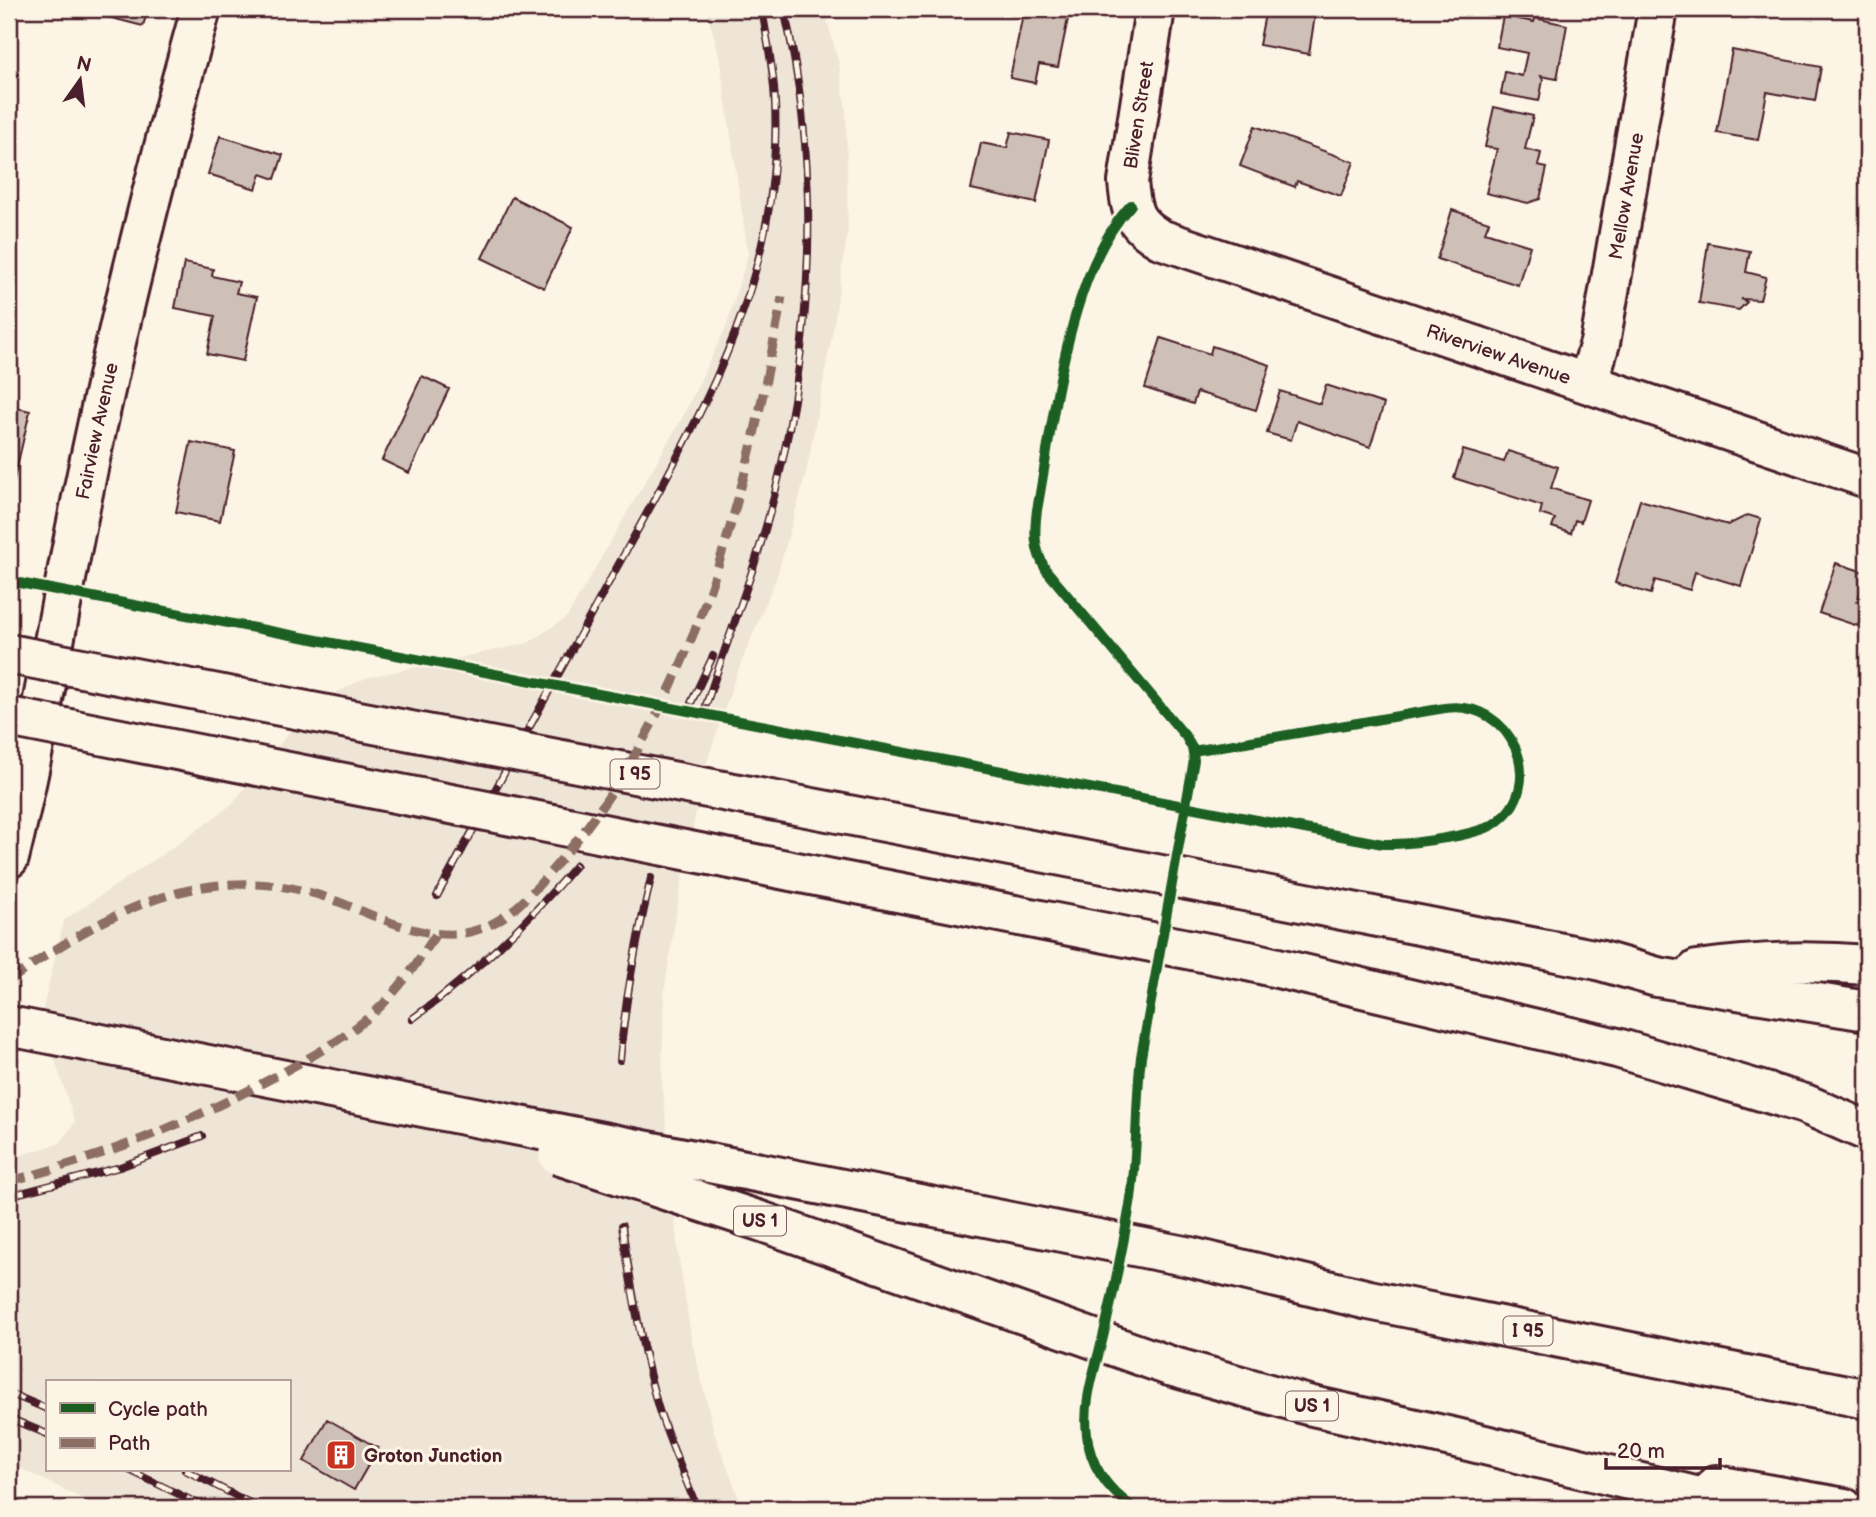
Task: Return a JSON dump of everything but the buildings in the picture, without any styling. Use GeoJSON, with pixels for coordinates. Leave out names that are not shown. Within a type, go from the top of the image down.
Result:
{"type":"FeatureCollection","features":[{"type":"Feature","properties":{"kind":"main road","name":"Fairview Avenue"},"geometry":{"type":"LineString","coordinates":[[9,858],[125,300],[201,9]]}},
{"type":"Feature","properties":{"kind":"main road","name":"Bliven Street"},"geometry":{"type":"LineString","coordinates":[[1136,220],[1130,205],[1128,182],[1156,9]]}},
{"type":"Feature","properties":{"kind":"main road","name":"Mellow Avenue"},"geometry":{"type":"LineString","coordinates":[[1588,383],[1600,343],[1658,9]]}},
{"type":"Feature","properties":{"kind":"main road","name":"Riverview Avenue"},"geometry":{"type":"LineString","coordinates":[[1136,220],[1142,229],[1160,239],[1867,478]]}},
{"type":"Feature","properties":{"kind":"main road","name":"I 95"},"geometry":{"type":"LineString","coordinates":[[9,654],[1598,960],[1657,977],[1867,1012]]}},
{"type":"Feature","properties":{"kind":"main road"},"geometry":{"type":"LineString","coordinates":[[9,718],[1248,961],[1617,1048],[1805,1104],[1867,1131]]}},
{"type":"Feature","properties":{"kind":"main road"},"geometry":{"type":"LineString","coordinates":[[1657,977],[1753,964],[1830,962],[1867,965]]}},
{"type":"Feature","properties":{"kind":"main road","name":"I 95"},"geometry":{"type":"LineString","coordinates":[[9,1026],[1190,1258],[1369,1300],[1867,1399]]}},
{"type":"Feature","properties":{"kind":"main road","name":"US 1"},"geometry":{"type":"LineString","coordinates":[[345,1091],[642,1181],[1170,1366],[1308,1405],[1456,1437],[1844,1508]]}},
{"type":"Feature","properties":{"kind":"main road"},"geometry":{"type":"LineString","coordinates":[[1456,1437],[1744,1508]]}},
{"type":"Feature","properties":{"kind":"shaded area"},"geometry":{"type":"Polygon","coordinates":[[[706,9],[824,9],[839,64],[846,108],[848,229],[834,324],[806,474],[777,576],[737,673],[704,771],[677,908],[664,994],[662,1080],[678,1252],[692,1342],[715,1435],[743,1508],[102,1508],[9,1463],[9,1159],[60,1143],[75,1122],[41,1017],[64,920],[188,837],[232,804],[310,706],[365,678],[528,643],[567,617],[683,416],[726,327],[748,254],[719,54],[706,9]]]}},
{"type":"Feature","properties":{"kind":"railway"},"geometry":{"type":"LineString","coordinates":[[437,896],[672,466],[727,353],[748,294],[764,233],[774,170],[775,103],[762,9]]}},
{"type":"Feature","properties":{"kind":"railway"},"geometry":{"type":"LineString","coordinates":[[706,705],[775,493],[798,373],[805,312],[808,190],[804,129],[784,9]]}},
{"type":"Feature","properties":{"kind":"railway"},"geometry":{"type":"LineString","coordinates":[[691,703],[713,656]]}},
{"type":"Feature","properties":{"kind":"railway"},"geometry":{"type":"LineString","coordinates":[[412,1019],[499,947],[576,865]]}},
{"type":"Feature","properties":{"kind":"railway"},"geometry":{"type":"LineString","coordinates":[[620,1060],[632,969],[651,878]]}},
{"type":"Feature","properties":{"kind":"railway"},"geometry":{"type":"LineString","coordinates":[[9,1196],[120,1167],[202,1136]]}},
{"type":"Feature","properties":{"kind":"railway"},"geometry":{"type":"LineString","coordinates":[[622,1226],[637,1317],[658,1407],[697,1508]]}},
{"type":"Feature","properties":{"kind":"railway"},"geometry":{"type":"LineString","coordinates":[[9,1393],[46,1409]]}},
{"type":"Feature","properties":{"kind":"railway"},"geometry":{"type":"LineString","coordinates":[[9,1418],[46,1434]]}},
{"type":"Feature","properties":{"kind":"railway"},"geometry":{"type":"LineString","coordinates":[[133,1472],[207,1508]]}},
{"type":"Feature","properties":{"kind":"railway"},"geometry":{"type":"LineString","coordinates":[[189,1472],[260,1508]]}},
{"type":"Feature","properties":{"kind":"marked path"},"geometry":{"type":"LineString","coordinates":[[9,981],[81,934],[118,915],[156,899],[196,889],[236,884],[278,886],[322,896],[405,927],[439,934],[457,934],[488,926],[527,898],[559,862],[606,800],[646,734],[680,666],[708,595],[731,523],[751,448],[782,297]]}},
{"type":"Feature","properties":{"kind":"marked path"},"geometry":{"type":"LineString","coordinates":[[9,1181],[44,1172],[146,1137],[212,1109],[316,1054],[378,1009],[409,973],[436,934]]}},
{"type":"Feature","properties":{"kind":"cycle path"},"geometry":{"type":"LineString","coordinates":[[1131,205],[1109,234],[1092,269],[1066,349],[1035,534],[1039,555],[1046,570],[1186,737],[1194,760],[1141,1057],[1130,1205],[1114,1290],[1090,1387],[1086,1423],[1089,1447],[1096,1467],[1108,1485],[1134,1508]]}},
{"type":"Feature","properties":{"kind":"cycle path"},"geometry":{"type":"LineString","coordinates":[[9,581],[1383,844],[1440,839],[1494,824],[1511,808],[1519,789],[1521,768],[1516,748],[1505,731],[1489,717],[1469,709],[1445,708],[1193,751]]}},
{"type":"Feature","properties":{"kind":"place","name":"Groton Junction"},"geometry":{"type":"Point","coordinates":[341,1455]}}]}
